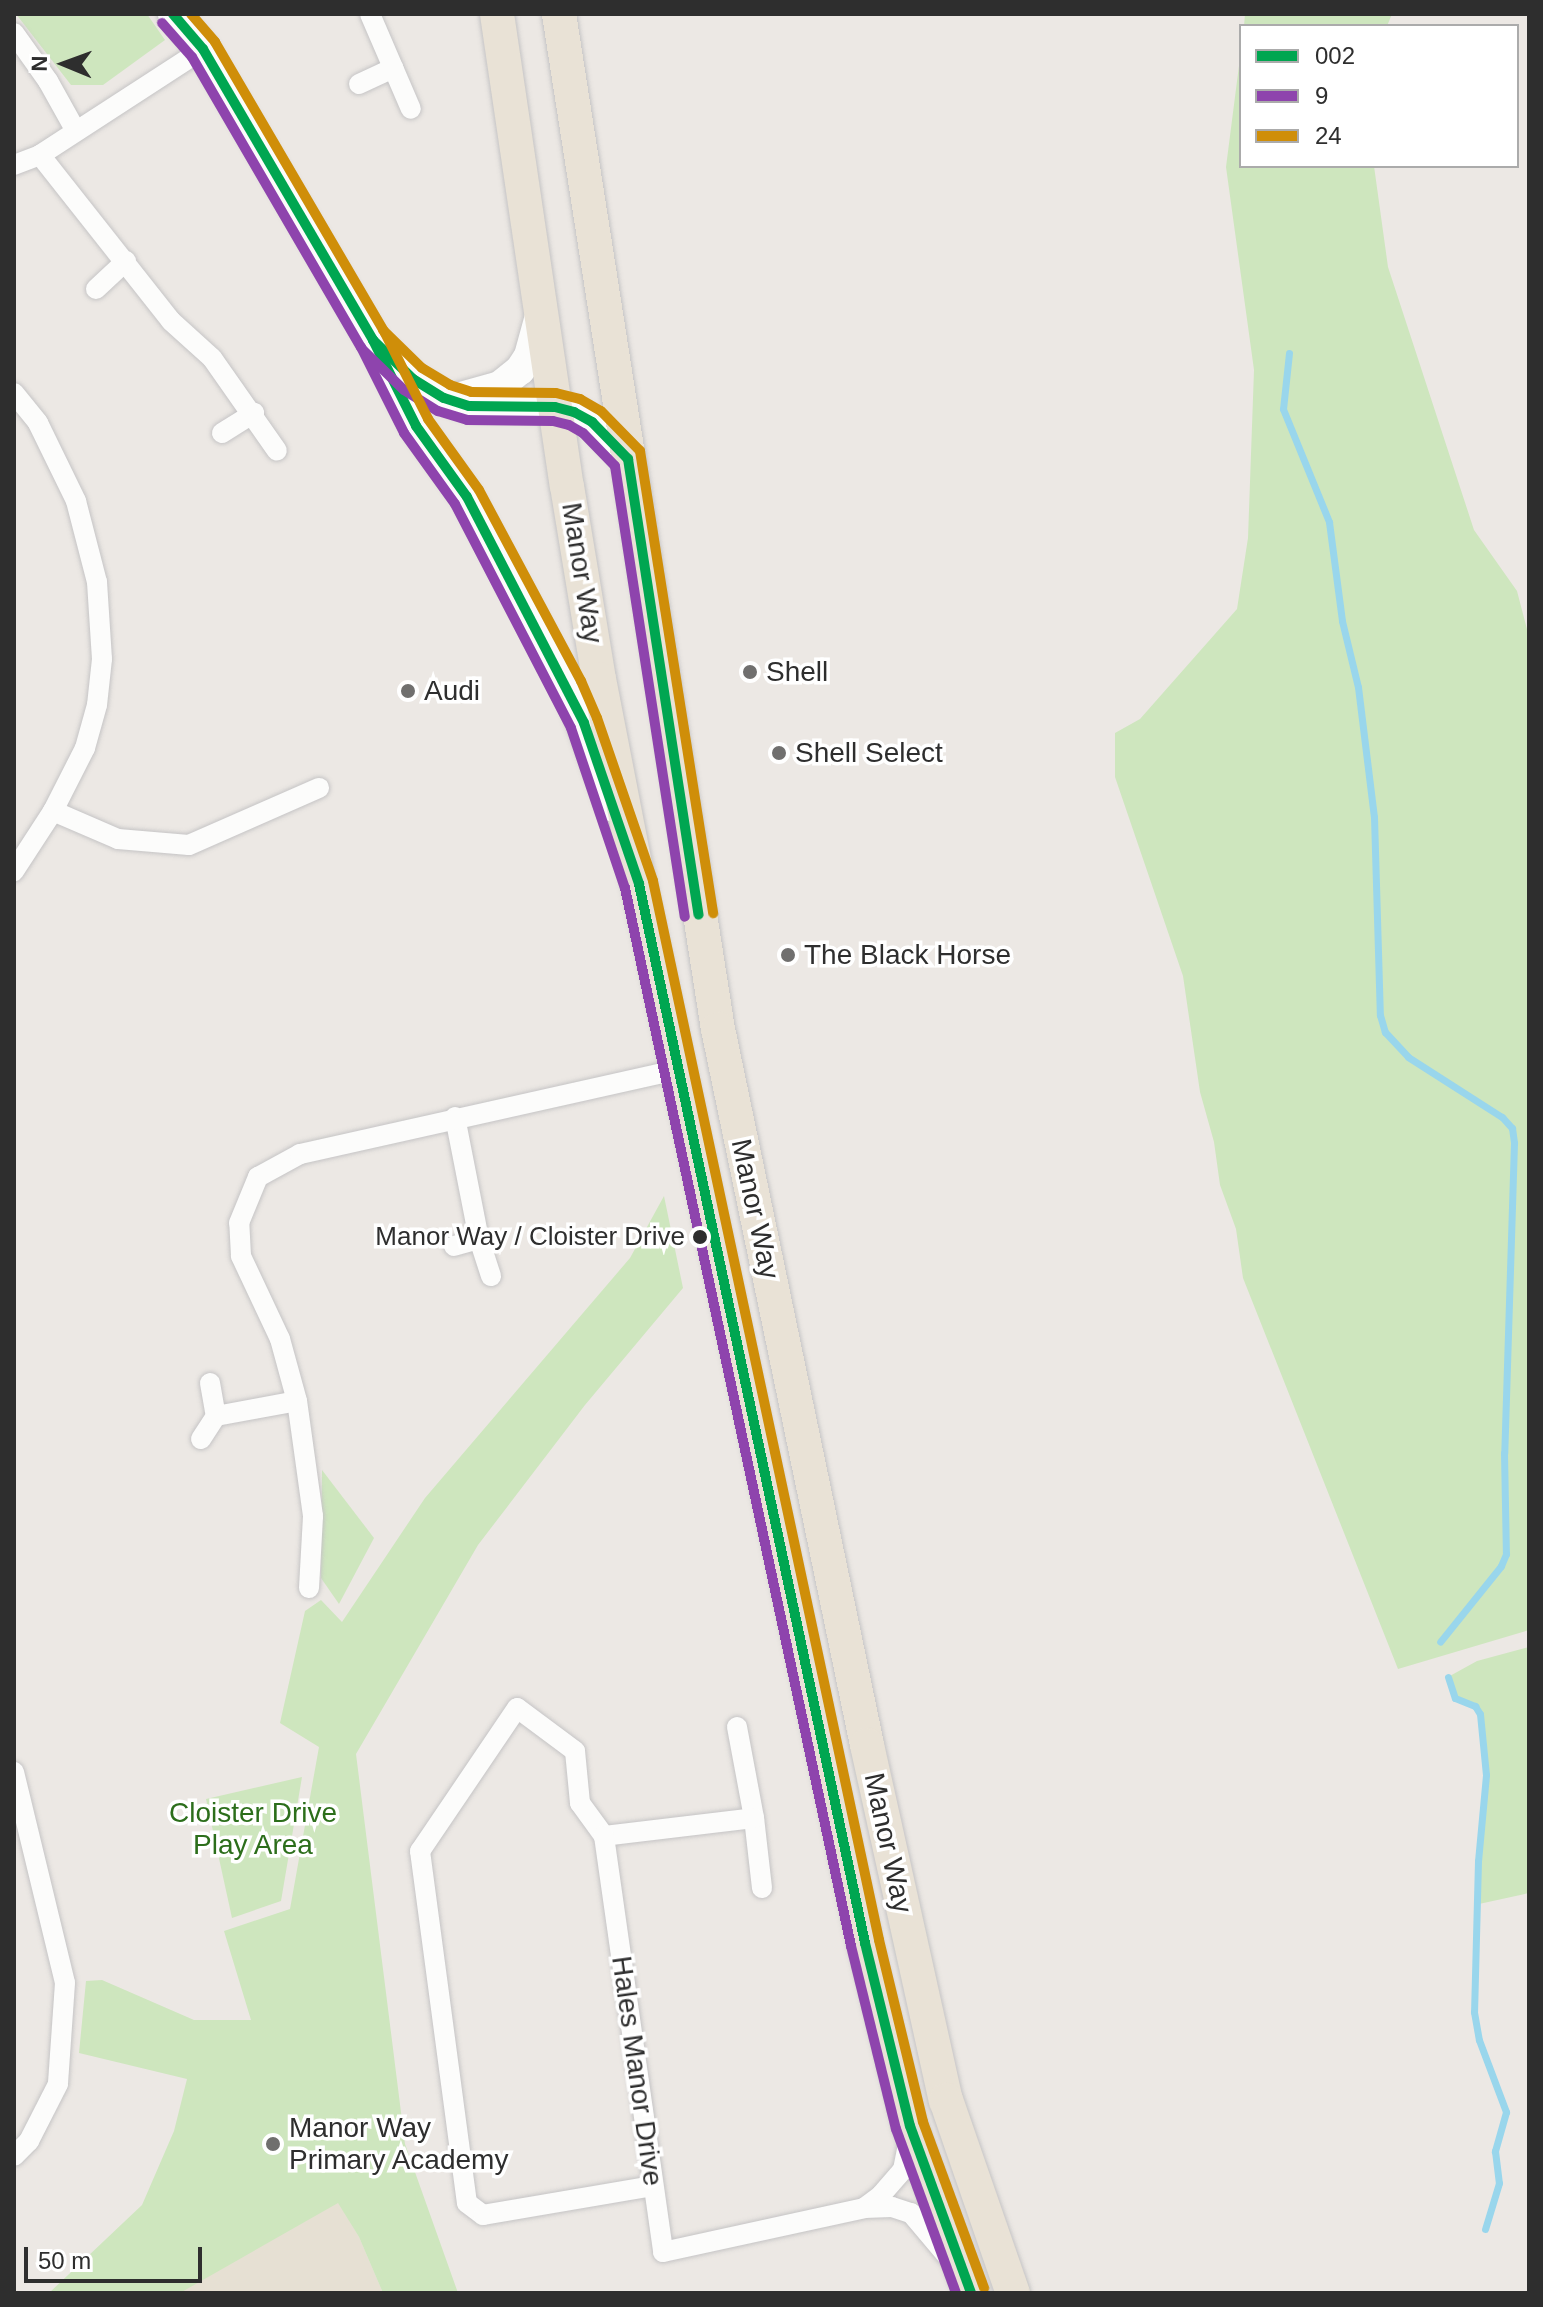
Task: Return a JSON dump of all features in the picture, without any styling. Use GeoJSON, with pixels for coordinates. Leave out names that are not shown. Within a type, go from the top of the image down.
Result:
{"type":"FeatureCollection","features":[{"type":"Feature","properties":{"kind":"highway","name":"Manor Way"},"geometry":{"type":"LineString","coordinates":[[497,14],[599,679],[639,884],[865,1943],[910,2126],[968,2286]]}},
{"type":"Feature","properties":{"kind":"highway","name":"Manor Way"},"geometry":{"type":"LineString","coordinates":[[559,14],[718,1029],[799,1422],[946,2100],[1013,2293]]}},
{"type":"Feature","properties":{"kind":"main road"},"geometry":{"type":"LineString","coordinates":[[173,14],[203,49],[373,340],[387,373],[431,447],[467,497],[569,688],[639,884]]}},
{"type":"Feature","properties":{"kind":"main road"},"geometry":{"type":"LineString","coordinates":[[431,447],[430,419],[446,399],[500,386],[520,370],[532,347],[541,307]]}},
{"type":"Feature","properties":{"kind":"main road"},"geometry":{"type":"LineString","coordinates":[[373,340],[413,379],[446,399],[490,407],[555,407],[592,422],[628,459]]}},
{"type":"Feature","properties":{"kind":"street"},"geometry":{"type":"LineString","coordinates":[[370,14],[411,109]]}},
{"type":"Feature","properties":{"kind":"street"},"geometry":{"type":"LineString","coordinates":[[14,33],[48,81],[76,131]]}},
{"type":"Feature","properties":{"kind":"street"},"geometry":{"type":"LineString","coordinates":[[14,165],[40,155],[203,49]]}},
{"type":"Feature","properties":{"kind":"street"},"geometry":{"type":"LineString","coordinates":[[359,84],[394,68]]}},
{"type":"Feature","properties":{"kind":"street"},"geometry":{"type":"LineString","coordinates":[[40,155],[171,321],[212,358],[254,413],[277,451]]}},
{"type":"Feature","properties":{"kind":"street"},"geometry":{"type":"LineString","coordinates":[[96,289],[126,261]]}},
{"type":"Feature","properties":{"kind":"street"},"geometry":{"type":"LineString","coordinates":[[14,393],[38,423],[76,501],[97,582],[102,659],[97,705],[85,748],[53,811],[14,871]]}},
{"type":"Feature","properties":{"kind":"street"},"geometry":{"type":"LineString","coordinates":[[222,433],[254,413]]}},
{"type":"Feature","properties":{"kind":"street"},"geometry":{"type":"LineString","coordinates":[[53,811],[118,839],[189,845],[319,788]]}},
{"type":"Feature","properties":{"kind":"street"},"geometry":{"type":"LineString","coordinates":[[309,1588],[313,1516],[297,1401],[280,1339],[241,1256],[239,1223],[258,1177],[300,1154],[679,1069]]}},
{"type":"Feature","properties":{"kind":"street"},"geometry":{"type":"LineString","coordinates":[[455,1117],[479,1239],[491,1276]]}},
{"type":"Feature","properties":{"kind":"street"},"geometry":{"type":"LineString","coordinates":[[454,1246],[479,1239]]}},
{"type":"Feature","properties":{"kind":"street"},"geometry":{"type":"LineString","coordinates":[[201,1439],[216,1416],[210,1383]]}},
{"type":"Feature","properties":{"kind":"street"},"geometry":{"type":"LineString","coordinates":[[216,1416],[297,1401]]}},
{"type":"Feature","properties":{"kind":"street"},"geometry":{"type":"LineString","coordinates":[[653,2186],[483,2215],[467,2203],[420,1851],[517,1708],[575,1751],[580,1803],[604,1836],[754,1818]]}},
{"type":"Feature","properties":{"kind":"street"},"geometry":{"type":"LineString","coordinates":[[737,1727],[754,1818],[762,1888]]}},
{"type":"Feature","properties":{"kind":"street"},"geometry":{"type":"LineString","coordinates":[[14,1772],[65,1983],[58,2084],[29,2141],[14,2156]]}},
{"type":"Feature","properties":{"kind":"street","name":"Hales Manor Drive"},"geometry":{"type":"LineString","coordinates":[[604,1836],[663,2252],[864,2208],[892,2207],[911,2213],[968,2286]]}},
{"type":"Feature","properties":{"kind":"street","name":"Hales Manor Drive"},"geometry":{"type":"LineString","coordinates":[[864,2208],[888,2189],[903,2170],[910,2126]]}},
{"type":"Feature","properties":{"kind":"shaded area","name":"Manor Way Primary Academy"},"geometry":{"type":"Polygon","coordinates":[[[268,2085],[359,2237],[383,2293],[134,2293],[268,2085]]]}},
{"type":"Feature","properties":{"kind":"green space"},"geometry":{"type":"Polygon","coordinates":[[[16,14],[147,14],[165,40],[103,85],[71,85],[16,14]]]}},
{"type":"Feature","properties":{"kind":"green space"},"geometry":{"type":"Polygon","coordinates":[[[1245,14],[1392,14],[1388,24],[1244,24],[1245,14]]]}},
{"type":"Feature","properties":{"kind":"green space"},"geometry":{"type":"Polygon","coordinates":[[[1239,66],[1239,168],[1374,168],[1388,267],[1474,530],[1517,591],[1529,637],[1529,1630],[1398,1669],[1243,1278],[1236,1229],[1220,1185],[1214,1142],[1200,1092],[1183,976],[1115,777],[1115,733],[1140,719],[1237,609],[1248,538],[1254,370],[1226,167],[1239,66]]]}},
{"type":"Feature","properties":{"kind":"green space"},"geometry":{"type":"Polygon","coordinates":[[[664,1196],[683,1288],[585,1405],[478,1545],[356,1754],[405,2144],[458,2293],[383,2293],[359,2237],[338,2203],[180,2293],[49,2293],[142,2205],[174,2131],[187,2079],[79,2053],[86,1981],[102,1980],[194,2020],[251,2020],[224,1931],[290,1909],[319,1747],[280,1723],[305,1611],[321,1600],[342,1622],[425,1498],[630,1258],[664,1196]]]}},
{"type":"Feature","properties":{"kind":"green space"},"geometry":{"type":"Polygon","coordinates":[[[322,1470],[374,1538],[339,1604],[321,1578],[322,1470]]]}},
{"type":"Feature","properties":{"kind":"green space"},"geometry":{"type":"Polygon","coordinates":[[[1529,1647],[1529,1893],[1479,1904],[1478,1861],[1486,1775],[1480,1714],[1475,1706],[1455,1698],[1448,1677],[1477,1661],[1529,1647]]]}},
{"type":"Feature","properties":{"kind":"green space","name":"Cloister Drive Play Area"},"geometry":{"type":"Polygon","coordinates":[[[302,1777],[281,1901],[232,1918],[206,1799],[302,1777]]]}},
{"type":"Feature","properties":{"kind":"waterway"},"geometry":{"type":"LineString","coordinates":[[1289,353],[1283,409],[1329,522],[1342,621],[1358,687],[1374,817],[1380,1015],[1385,1032],[1408,1057],[1502,1117],[1512,1128],[1514,1143],[1504,1453],[1506,1554],[1501,1566],[1440,1642]]}},
{"type":"Feature","properties":{"kind":"waterway"},"geometry":{"type":"LineString","coordinates":[[1448,1677],[1455,1698],[1475,1706],[1480,1714],[1486,1775],[1478,1861],[1474,2012],[1479,2040],[1506,2112],[1495,2151],[1499,2183],[1485,2229]]}},
{"type":"Feature","properties":{"kind":"transit line","name":"002"},"geometry":{"type":"LineString","coordinates":[[173,14],[203,49],[373,340],[416,426],[467,497],[584,723],[639,884],[865,1943],[910,2126],[971,2293]]}},
{"type":"Feature","properties":{"kind":"transit line","name":"24"},"geometry":{"type":"LineString","coordinates":[[191,14],[215,42],[385,333],[428,419],[479,490],[581,681],[597,718],[653,881],[879,1940],[923,2122],[984,2288]]}},
{"type":"Feature","properties":{"kind":"transit line","name":"9"},"geometry":{"type":"LineString","coordinates":[[162,23],[192,57],[361,347],[404,433],[455,504],[571,728],[625,888],[851,1946],[896,2129],[956,2293]]}},
{"type":"Feature","properties":{"kind":"transit line","name":"24"},"geometry":{"type":"LineString","coordinates":[[383,330],[422,368],[450,385],[471,392],[556,393],[580,399],[601,411],[640,451],[713,913]]}},
{"type":"Feature","properties":{"kind":"transit line","name":"002"},"geometry":{"type":"LineString","coordinates":[[373,340],[413,379],[444,398],[469,406],[555,407],[574,412],[592,422],[628,459],[699,915]]}},
{"type":"Feature","properties":{"kind":"transit line","name":"9"},"geometry":{"type":"LineString","coordinates":[[363,350],[404,390],[438,411],[467,420],[553,421],[569,425],[583,433],[615,466],[685,917]]}},
{"type":"Feature","properties":{"kind":"place","name":"Shell"},"geometry":{"type":"Point","coordinates":[750,672]}},
{"type":"Feature","properties":{"kind":"place","name":"Audi"},"geometry":{"type":"Point","coordinates":[408,691]}},
{"type":"Feature","properties":{"kind":"place","name":"Shell Select"},"geometry":{"type":"Point","coordinates":[779,753]}},
{"type":"Feature","properties":{"kind":"place","name":"The Black Horse"},"geometry":{"type":"Point","coordinates":[788,955]}},
{"type":"Feature","properties":{"kind":"place","name":"Manor Way / Cloister Drive"},"geometry":{"type":"Point","coordinates":[700,1237]}},
{"type":"Feature","properties":{"kind":"place","name":"Manor Way Primary Academy"},"geometry":{"type":"Point","coordinates":[273,2144]}}]}
